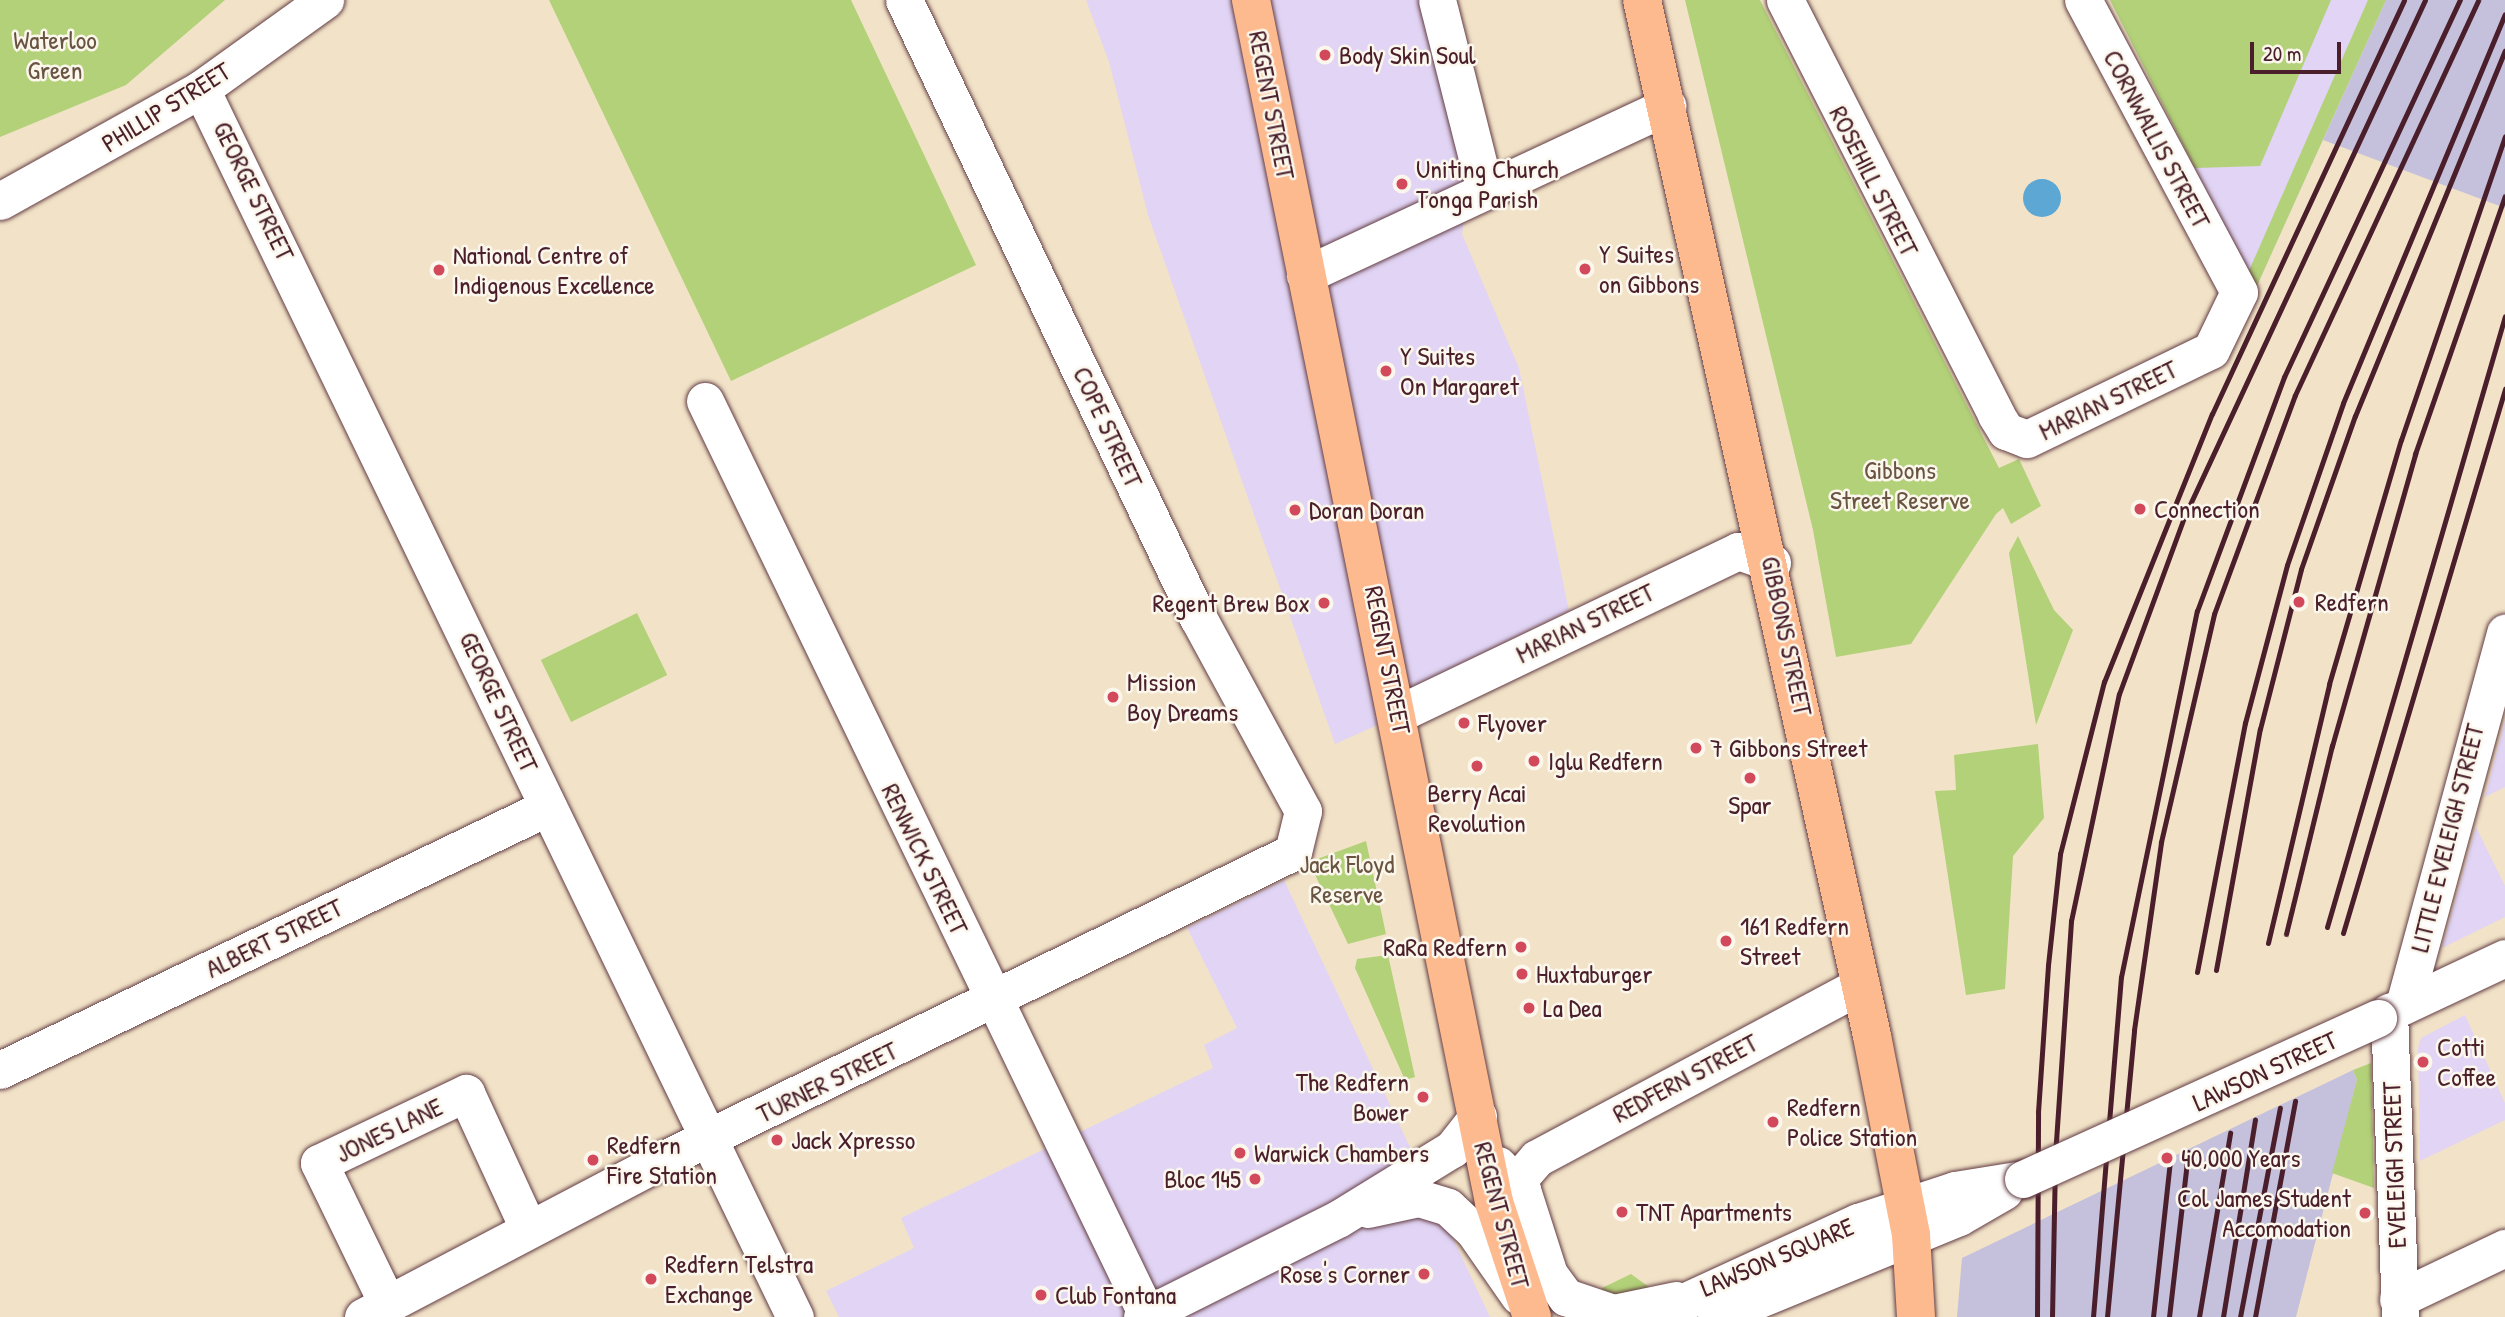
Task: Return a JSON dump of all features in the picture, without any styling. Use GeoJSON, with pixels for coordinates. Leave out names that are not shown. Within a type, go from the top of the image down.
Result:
{"type":"FeatureCollection","features":[{"type":"Feature","properties":{"kind":"main road","name":"REGENT STREET"},"geometry":{"type":"LineString","coordinates":[[1251,0],[1399,713],[1485,1155],[1530,1313]]}},
{"type":"Feature","properties":{"kind":"main road","name":"GIBBONS STREET"},"geometry":{"type":"LineString","coordinates":[[1642,0],[1772,563],[1861,985],[1908,1220],[1916,1317]]}},
{"type":"Feature","properties":{"kind":"street","name":"PHILLIP STREET"},"geometry":{"type":"LineString","coordinates":[[0,201],[201,89],[325,0]]}},
{"type":"Feature","properties":{"kind":"street","name":"COPE STREET"},"geometry":{"type":"LineString","coordinates":[[904,0],[1198,618],[1303,811],[1293,852]]}},
{"type":"Feature","properties":{"kind":"street"},"geometry":{"type":"LineString","coordinates":[[1437,0],[1485,190]]}},
{"type":"Feature","properties":{"kind":"street","name":"ROSEHILL STREET"},"geometry":{"type":"LineString","coordinates":[[1785,0],[1966,360]]}},
{"type":"Feature","properties":{"kind":"street","name":"CORNWALLIS STREET"},"geometry":{"type":"LineString","coordinates":[[2083,0],[2232,277]]}},
{"type":"Feature","properties":{"kind":"street","name":"GEORGE STREET"},"geometry":{"type":"LineString","coordinates":[[201,89],[707,1140],[795,1317]]}},
{"type":"Feature","properties":{"kind":"street"},"geometry":{"type":"LineString","coordinates":[[1306,275],[1668,106]]}},
{"type":"Feature","properties":{"kind":"street","name":"MARIAN STREET"},"geometry":{"type":"LineString","coordinates":[[1966,360],[2006,431],[2027,439],[2211,351],[2239,292],[2232,277]]}},
{"type":"Feature","properties":{"kind":"street","name":"RENWICK STREET"},"geometry":{"type":"LineString","coordinates":[[705,401],[1146,1316]]}},
{"type":"Feature","properties":{"kind":"street","name":"MARIAN STREET"},"geometry":{"type":"LineString","coordinates":[[1399,713],[1738,551],[1772,563]]}},
{"type":"Feature","properties":{"kind":"street","name":"LITTLE EVELEIGH STREET"},"geometry":{"type":"LineString","coordinates":[[2390,1012],[2505,632]]}},
{"type":"Feature","properties":{"kind":"street","name":"ALBERT STREET"},"geometry":{"type":"LineString","coordinates":[[0,1070],[548,807]]}},
{"type":"Feature","properties":{"kind":"street","name":"TURNER STREET"},"geometry":{"type":"LineString","coordinates":[[375,1311],[528,1228],[994,1002],[1293,852]]}},
{"type":"Feature","properties":{"kind":"street","name":"LAWSON STREET"},"geometry":{"type":"LineString","coordinates":[[1908,1220],[1959,1217],[2023,1179],[2505,958]]}},
{"type":"Feature","properties":{"kind":"street","name":"REDFERN STREET"},"geometry":{"type":"LineString","coordinates":[[1517,1181],[1537,1158],[1861,985]]}},
{"type":"Feature","properties":{"kind":"street","name":"EVELEIGH STREET"},"geometry":{"type":"LineString","coordinates":[[2390,1012],[2399,1308]]}},
{"type":"Feature","properties":{"kind":"street","name":"JONES LANE"},"geometry":{"type":"LineString","coordinates":[[375,1311],[320,1163],[466,1093],[528,1228]]}},
{"type":"Feature","properties":{"kind":"street"},"geometry":{"type":"LineString","coordinates":[[1146,1316],[1338,1219],[1458,1144],[1478,1116]]}},
{"type":"Feature","properties":{"kind":"street"},"geometry":{"type":"LineString","coordinates":[[1414,1171],[1485,1155],[1517,1181]]}},
{"type":"Feature","properties":{"kind":"street","name":"LAWSON SQUARE"},"geometry":{"type":"LineString","coordinates":[[1517,1181],[1549,1274],[1575,1303],[1613,1313],[1666,1308],[1908,1220]]}},
{"type":"Feature","properties":{"kind":"street"},"geometry":{"type":"LineString","coordinates":[[1338,1219],[1400,1199],[1448,1207],[1473,1230],[1530,1313]]}},
{"type":"Feature","properties":{"kind":"street","name":"LAWSON SQUARE"},"geometry":{"type":"LineString","coordinates":[[1737,1313],[1908,1220]]}},
{"type":"Feature","properties":{"kind":"street"},"geometry":{"type":"LineString","coordinates":[[2399,1308],[2505,1248]]}},
{"type":"Feature","properties":{"kind":"shaded area"},"geometry":{"type":"Polygon","coordinates":[[[1086,0],[1429,0],[1470,182],[1462,234],[1519,368],[1569,611],[1429,679],[1409,711],[1335,744],[1148,215],[1109,62],[1086,0]]]}},
{"type":"Feature","properties":{"kind":"shaded area"},"geometry":{"type":"Polygon","coordinates":[[[2110,0],[2386,0],[2256,288],[2195,168],[2110,0]]]}},
{"type":"Feature","properties":{"kind":"shaded area"},"geometry":{"type":"Polygon","coordinates":[[[2386,0],[2505,0],[2505,208],[2323,140],[2386,0]]]}},
{"type":"Feature","properties":{"kind":"shaded area"},"geometry":{"type":"Polygon","coordinates":[[[2505,721],[2505,787],[2485,797],[2505,721]]]}},
{"type":"Feature","properties":{"kind":"shaded area"},"geometry":{"type":"Polygon","coordinates":[[[2476,827],[2505,886],[2505,917],[2442,948],[2476,827]]]}},
{"type":"Feature","properties":{"kind":"shaded area"},"geometry":{"type":"Polygon","coordinates":[[[1284,880],[1490,1317],[839,1317],[826,1291],[914,1248],[901,1218],[1213,1068],[1204,1045],[1237,1028],[1187,928],[1284,880]]]}},
{"type":"Feature","properties":{"kind":"shaded area"},"geometry":{"type":"Polygon","coordinates":[[[2465,1015],[2505,1103],[2505,1120],[2420,1161],[2418,1048],[2421,1038],[2465,1015]]]}},
{"type":"Feature","properties":{"kind":"shaded area"},"geometry":{"type":"Polygon","coordinates":[[[2353,1070],[2357,1080],[2296,1317],[1957,1317],[1962,1258],[2353,1070]]]}},
{"type":"Feature","properties":{"kind":"green space","name":"Waterloo Green"},"geometry":{"type":"Polygon","coordinates":[[[0,0],[225,0],[126,85],[0,137],[0,0]]]}},
{"type":"Feature","properties":{"kind":"green space"},"geometry":{"type":"Polygon","coordinates":[[[549,0],[851,0],[976,265],[731,381],[549,0]]]}},
{"type":"Feature","properties":{"kind":"green space","name":"Gibbons Street Reserve"},"geometry":{"type":"Polygon","coordinates":[[[1685,0],[1760,0],[1999,468],[2019,459],[2041,506],[2011,524],[2003,508],[1996,514],[1911,644],[1836,657],[1813,530],[1685,0]]]}},
{"type":"Feature","properties":{"kind":"green space"},"geometry":{"type":"Polygon","coordinates":[[[2110,0],[2331,0],[2260,166],[2195,168],[2110,0]]]}},
{"type":"Feature","properties":{"kind":"green space"},"geometry":{"type":"Polygon","coordinates":[[[2368,0],[2386,0],[2256,288],[2248,273],[2368,0]]]}},
{"type":"Feature","properties":{"kind":"green space"},"geometry":{"type":"Polygon","coordinates":[[[2018,536],[2054,610],[2073,630],[2036,725],[2009,553],[2018,536]]]}},
{"type":"Feature","properties":{"kind":"green space"},"geometry":{"type":"Polygon","coordinates":[[[637,613],[667,675],[571,722],[541,660],[637,613]]]}},
{"type":"Feature","properties":{"kind":"green space"},"geometry":{"type":"Polygon","coordinates":[[[2038,744],[2044,818],[2013,856],[2005,989],[1966,995],[1935,791],[1956,790],[1954,755],[2038,744]]]}},
{"type":"Feature","properties":{"kind":"green space","name":"Jack Floyd Reserve"},"geometry":{"type":"Polygon","coordinates":[[[1366,841],[1386,934],[1348,944],[1309,862],[1366,841]]]}},
{"type":"Feature","properties":{"kind":"green space","name":"Jack Floyd Reserve"},"geometry":{"type":"Polygon","coordinates":[[[1388,955],[1415,1077],[1405,1080],[1355,968],[1357,959],[1388,955]]]}},
{"type":"Feature","properties":{"kind":"green space"},"geometry":{"type":"Polygon","coordinates":[[[2371,1063],[2374,1188],[2332,1173],[2357,1080],[2353,1070],[2371,1063]]]}},
{"type":"Feature","properties":{"kind":"green space"},"geometry":{"type":"Polygon","coordinates":[[[1631,1274],[1649,1287],[1601,1298],[1602,1288],[1631,1274]]]}},
{"type":"Feature","properties":{"kind":"water"},"geometry":{"type":"Polygon","coordinates":[[[2042,179],[2055,185],[2061,198],[2055,211],[2042,217],[2029,211],[2023,198],[2029,185],[2042,179]]]}},
{"type":"Feature","properties":{"kind":"railway"},"geometry":{"type":"LineString","coordinates":[[2037,1317],[2038,1112],[2048,965],[2060,854],[2104,682],[2212,414],[2404,0]]}},
{"type":"Feature","properties":{"kind":"railway"},"geometry":{"type":"LineString","coordinates":[[2052,1317],[2055,1156],[2071,921],[2119,694],[2185,515],[2425,0]]}},
{"type":"Feature","properties":{"kind":"railway"},"geometry":{"type":"LineString","coordinates":[[2093,1317],[2121,977],[2197,611],[2284,377],[2460,0]]}},
{"type":"Feature","properties":{"kind":"railway"},"geometry":{"type":"LineString","coordinates":[[2107,1317],[2134,1030],[2161,842],[2214,614],[2295,395],[2478,0]]}},
{"type":"Feature","properties":{"kind":"railway"},"geometry":{"type":"LineString","coordinates":[[2197,972],[2245,723],[2287,565],[2343,403],[2505,14]]}},
{"type":"Feature","properties":{"kind":"railway"},"geometry":{"type":"LineString","coordinates":[[2216,970],[2260,729],[2301,569],[2355,416],[2505,51]]}},
{"type":"Feature","properties":{"kind":"railway"},"geometry":{"type":"LineString","coordinates":[[2268,943],[2329,684],[2401,440],[2505,136]]}},
{"type":"Feature","properties":{"kind":"railway"},"geometry":{"type":"LineString","coordinates":[[2286,934],[2332,746],[2415,454],[2505,196]]}},
{"type":"Feature","properties":{"kind":"railway"},"geometry":{"type":"LineString","coordinates":[[2327,927],[2505,316]]}},
{"type":"Feature","properties":{"kind":"railway"},"geometry":{"type":"LineString","coordinates":[[2343,933],[2505,389]]}},
{"type":"Feature","properties":{"kind":"railway"},"geometry":{"type":"LineString","coordinates":[[2255,1317],[2295,1101]]}},
{"type":"Feature","properties":{"kind":"railway"},"geometry":{"type":"LineString","coordinates":[[2240,1317],[2280,1108]]}},
{"type":"Feature","properties":{"kind":"railway"},"geometry":{"type":"LineString","coordinates":[[2223,1317],[2255,1120]]}},
{"type":"Feature","properties":{"kind":"railway"},"geometry":{"type":"LineString","coordinates":[[2199,1317],[2230,1133]]}},
{"type":"Feature","properties":{"kind":"railway"},"geometry":{"type":"LineString","coordinates":[[2169,1317],[2188,1152]]}},
{"type":"Feature","properties":{"kind":"railway"},"geometry":{"type":"LineString","coordinates":[[2153,1317],[2170,1160]]}},
{"type":"Feature","properties":{"kind":"place","name":"Body Skin Soul"},"geometry":{"type":"Point","coordinates":[1325,55]}},
{"type":"Feature","properties":{"kind":"place","name":"Uniting Church Tonga Parish"},"geometry":{"type":"Point","coordinates":[1402,184]}},
{"type":"Feature","properties":{"kind":"place","name":"Y Suites on Gibbons"},"geometry":{"type":"Point","coordinates":[1585,269]}},
{"type":"Feature","properties":{"kind":"place","name":"National Centre of Indigenous Excellence"},"geometry":{"type":"Point","coordinates":[439,270]}},
{"type":"Feature","properties":{"kind":"place","name":"Y Suites On Margaret"},"geometry":{"type":"Point","coordinates":[1386,371]}},
{"type":"Feature","properties":{"kind":"place","name":"Connection"},"geometry":{"type":"Point","coordinates":[2140,509]}},
{"type":"Feature","properties":{"kind":"place","name":"Doran Doran"},"geometry":{"type":"Point","coordinates":[1295,510]}},
{"type":"Feature","properties":{"kind":"place","name":"Redfern"},"geometry":{"type":"Point","coordinates":[2299,602]}},
{"type":"Feature","properties":{"kind":"place","name":"Regent Brew Box"},"geometry":{"type":"Point","coordinates":[1324,603]}},
{"type":"Feature","properties":{"kind":"place","name":"Mission Boy Dreams"},"geometry":{"type":"Point","coordinates":[1113,697]}},
{"type":"Feature","properties":{"kind":"place","name":"Flyover"},"geometry":{"type":"Point","coordinates":[1464,723]}},
{"type":"Feature","properties":{"kind":"place","name":"7 Gibbons Street"},"geometry":{"type":"Point","coordinates":[1696,748]}},
{"type":"Feature","properties":{"kind":"place","name":"Iglu Redfern"},"geometry":{"type":"Point","coordinates":[1534,761]}},
{"type":"Feature","properties":{"kind":"place","name":"Berry Acai Revolution"},"geometry":{"type":"Point","coordinates":[1477,766]}},
{"type":"Feature","properties":{"kind":"place","name":"Spar"},"geometry":{"type":"Point","coordinates":[1750,778]}},
{"type":"Feature","properties":{"kind":"place","name":"161 Redfern Street"},"geometry":{"type":"Point","coordinates":[1726,941]}},
{"type":"Feature","properties":{"kind":"place","name":"RaRa Redfern"},"geometry":{"type":"Point","coordinates":[1521,947]}},
{"type":"Feature","properties":{"kind":"place","name":"Huxtaburger"},"geometry":{"type":"Point","coordinates":[1522,974]}},
{"type":"Feature","properties":{"kind":"place","name":"La Dea"},"geometry":{"type":"Point","coordinates":[1529,1008]}},
{"type":"Feature","properties":{"kind":"place","name":"Cotti Coffee"},"geometry":{"type":"Point","coordinates":[2423,1062]}},
{"type":"Feature","properties":{"kind":"place","name":"The Redfern Bower"},"geometry":{"type":"Point","coordinates":[1423,1097]}},
{"type":"Feature","properties":{"kind":"place","name":"Redfern Police Station"},"geometry":{"type":"Point","coordinates":[1773,1122]}},
{"type":"Feature","properties":{"kind":"place","name":"Jack Xpresso"},"geometry":{"type":"Point","coordinates":[777,1140]}},
{"type":"Feature","properties":{"kind":"place","name":"Warwick Chambers"},"geometry":{"type":"Point","coordinates":[1240,1153]}},
{"type":"Feature","properties":{"kind":"place","name":"40,000 Years"},"geometry":{"type":"Point","coordinates":[2167,1158]}},
{"type":"Feature","properties":{"kind":"place","name":"Redfern Fire Station"},"geometry":{"type":"Point","coordinates":[593,1160]}},
{"type":"Feature","properties":{"kind":"place","name":"Bloc 145"},"geometry":{"type":"Point","coordinates":[1255,1179]}},
{"type":"Feature","properties":{"kind":"place","name":"TNT Apartments"},"geometry":{"type":"Point","coordinates":[1622,1212]}},
{"type":"Feature","properties":{"kind":"place","name":"Col James Student Accomodation"},"geometry":{"type":"Point","coordinates":[2365,1213]}},
{"type":"Feature","properties":{"kind":"place","name":"Rose's Corner"},"geometry":{"type":"Point","coordinates":[1424,1274]}},
{"type":"Feature","properties":{"kind":"place","name":"Redfern Telstra Exchange"},"geometry":{"type":"Point","coordinates":[651,1279]}},
{"type":"Feature","properties":{"kind":"place","name":"Club Fontana"},"geometry":{"type":"Point","coordinates":[1041,1295]}}]}
